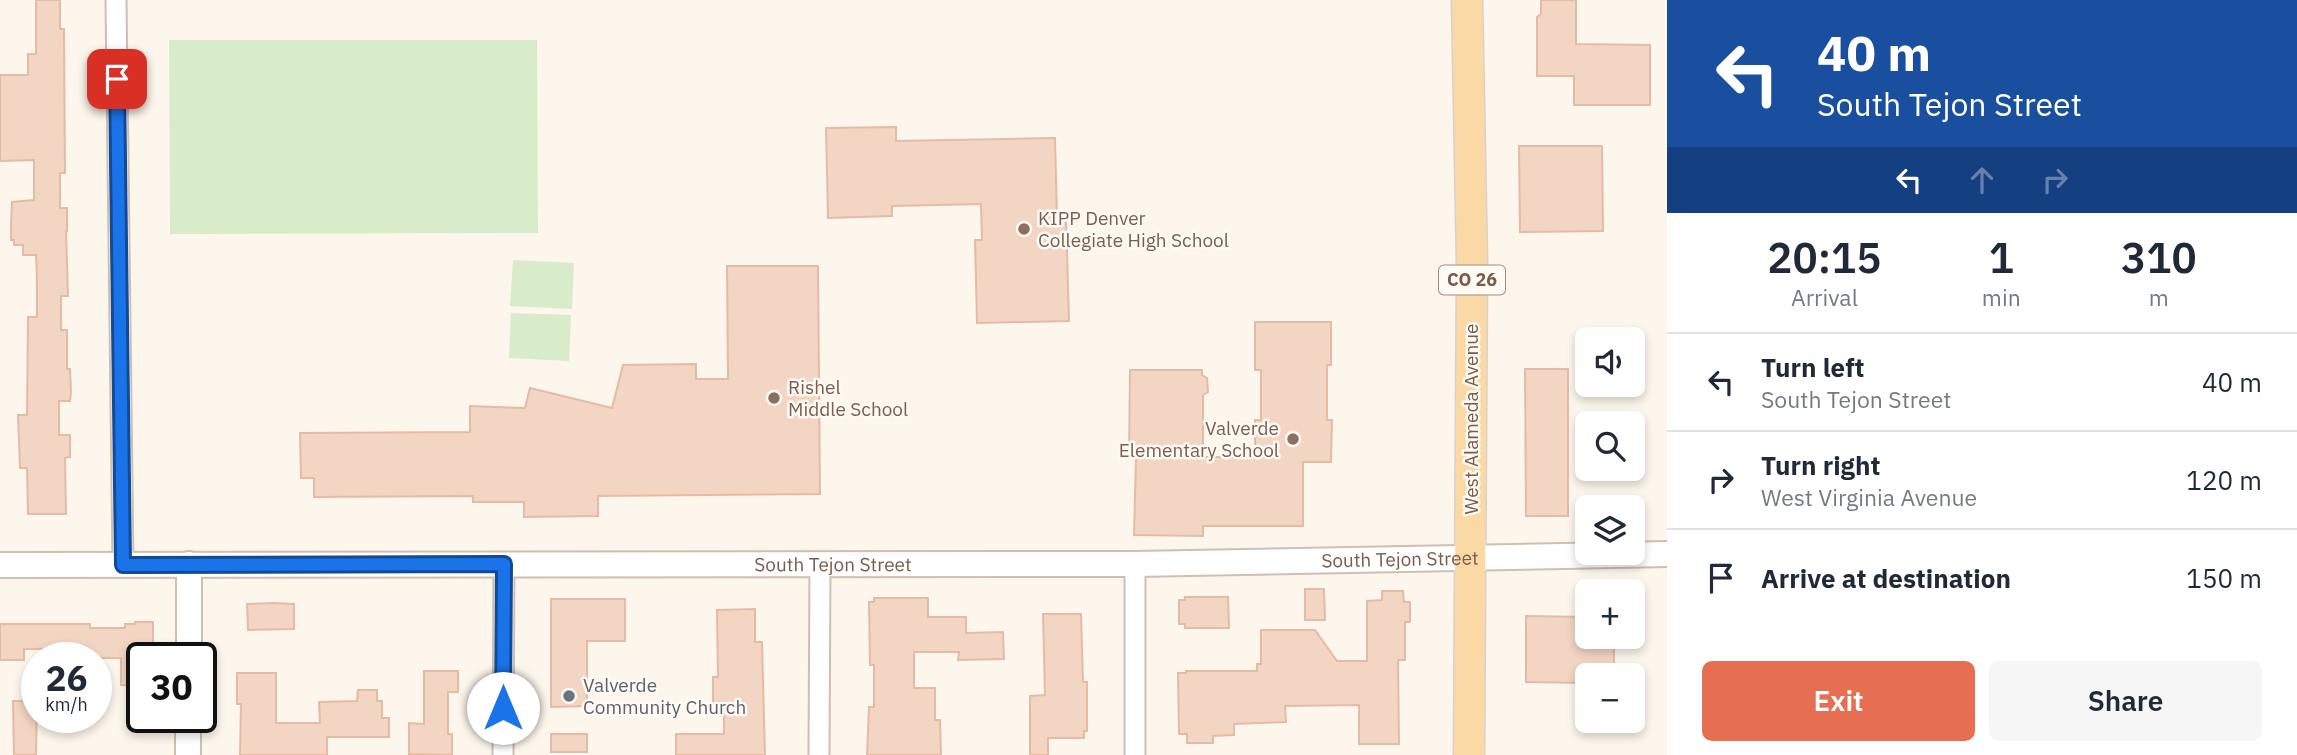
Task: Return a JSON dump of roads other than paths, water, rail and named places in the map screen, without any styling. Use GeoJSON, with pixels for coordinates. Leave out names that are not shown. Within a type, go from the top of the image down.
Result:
{"type":"FeatureCollection","features":[{"type":"Feature","properties":{"kind":"main road","name":"West Alameda Avenue"},"geometry":{"type":"LineString","coordinates":[[1467,0],[1472,262],[1469,755]]}},
{"type":"Feature","properties":{"kind":"street"},"geometry":{"type":"LineString","coordinates":[[116,0],[123,565]]}},
{"type":"Feature","properties":{"kind":"street","name":"South Tejon Street"},"geometry":{"type":"LineString","coordinates":[[0,565],[1135,564],[1667,554]]}},
{"type":"Feature","properties":{"kind":"street"},"geometry":{"type":"LineString","coordinates":[[188,642],[189,564]]}},
{"type":"Feature","properties":{"kind":"street"},"geometry":{"type":"LineString","coordinates":[[503,755],[504,564]]}},
{"type":"Feature","properties":{"kind":"street"},"geometry":{"type":"LineString","coordinates":[[1135,564],[1135,755]]}},
{"type":"Feature","properties":{"kind":"street"},"geometry":{"type":"LineString","coordinates":[[818,755],[820,565]]}},
{"type":"Feature","properties":{"kind":"street"},"geometry":{"type":"LineString","coordinates":[[188,733],[188,755]]}},
{"type":"Feature","properties":{"kind":"place","name":"KIPP Denver Collegiate High School"},"geometry":{"type":"Point","coordinates":[1024,229]}},
{"type":"Feature","properties":{"kind":"place","name":"Rishel Middle School"},"geometry":{"type":"Point","coordinates":[774,398]}},
{"type":"Feature","properties":{"kind":"place","name":"Valverde Elementary School"},"geometry":{"type":"Point","coordinates":[1293,439]}},
{"type":"Feature","properties":{"kind":"place","name":"Valverde Community Church"},"geometry":{"type":"Point","coordinates":[569,696]}}]}
